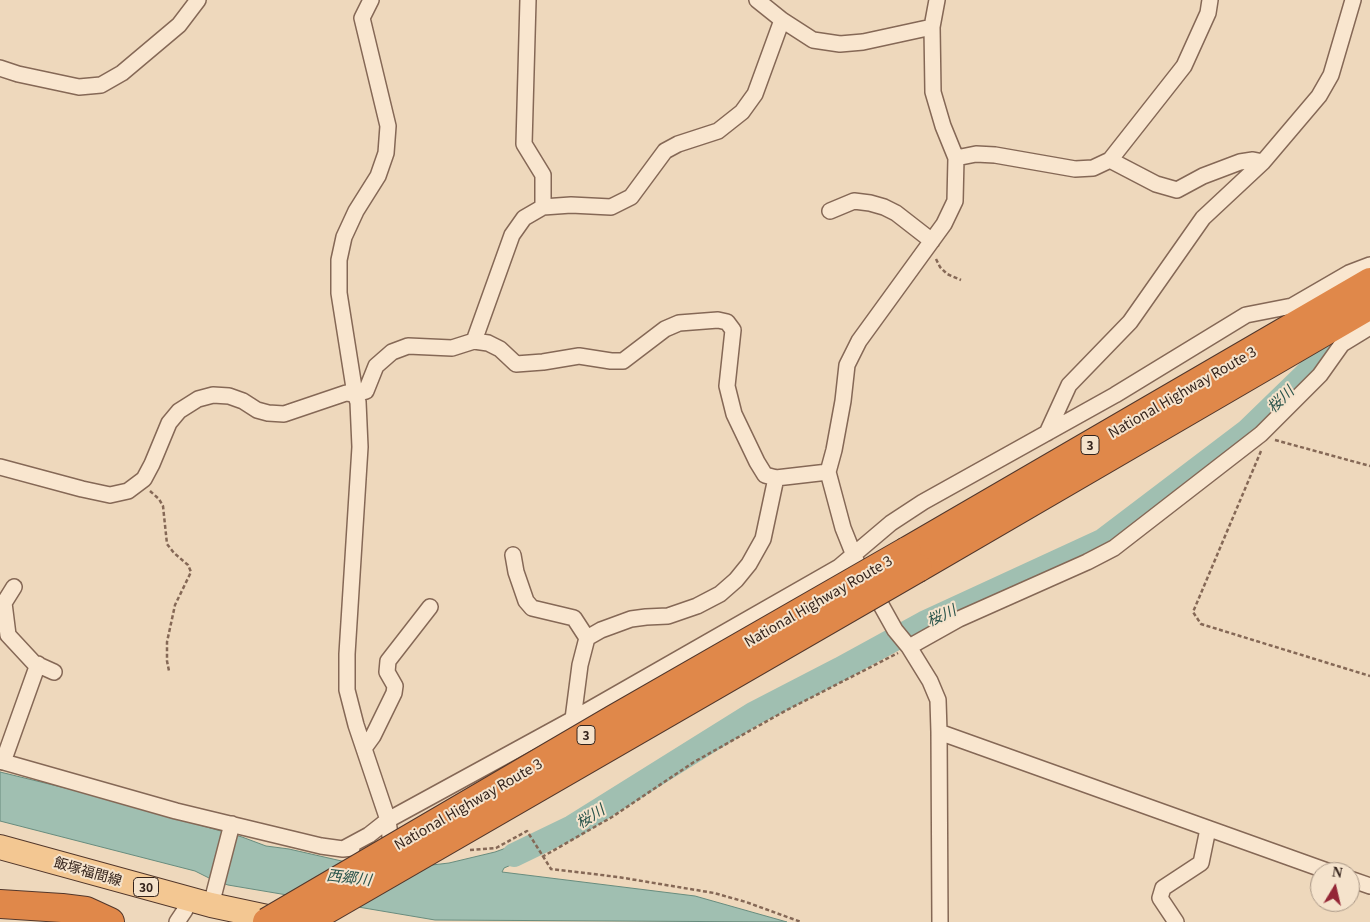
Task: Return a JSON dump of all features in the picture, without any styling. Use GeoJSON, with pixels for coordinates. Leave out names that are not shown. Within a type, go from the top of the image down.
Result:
{"type":"FeatureCollection","features":[{"type":"Feature","properties":{"kind":"highway","name":"National Highway Route 3"},"geometry":{"type":"LineString","coordinates":[[1277,348],[1370,282]]}},
{"type":"Feature","properties":{"kind":"highway","name":"National Highway Route 3"},"geometry":{"type":"LineString","coordinates":[[305,922],[475,824],[912,559],[1277,348],[1370,305]]}},
{"type":"Feature","properties":{"kind":"highway","name":"National Highway Route 3"},"geometry":{"type":"LineString","coordinates":[[267,922],[623,714],[912,559]]}},
{"type":"Feature","properties":{"kind":"highway"},"geometry":{"type":"LineString","coordinates":[[323,922],[405,873],[475,824]]}},
{"type":"Feature","properties":{"kind":"highway"},"geometry":{"type":"LineString","coordinates":[[0,904],[86,911],[106,921]]}},
{"type":"Feature","properties":{"kind":"main road","name":"飯塚福間線"},"geometry":{"type":"LineString","coordinates":[[0,848],[205,896],[292,922]]}},
{"type":"Feature","properties":{"kind":"street"},"geometry":{"type":"LineString","coordinates":[[0,68],[18,74],[79,87],[101,85],[122,73],[179,25],[198,0]]}},
{"type":"Feature","properties":{"kind":"street"},"geometry":{"type":"LineString","coordinates":[[371,0],[362,18],[388,126],[386,153],[378,176],[356,211],[344,237],[339,260],[339,293],[355,394],[358,402],[360,447],[347,654],[347,690],[356,725],[365,747],[388,820],[391,844]]}},
{"type":"Feature","properties":{"kind":"street"},"geometry":{"type":"LineString","coordinates":[[528,0],[524,144],[543,175],[543,207]]}},
{"type":"Feature","properties":{"kind":"street"},"geometry":{"type":"LineString","coordinates":[[757,0],[782,20],[814,40],[840,44],[863,42],[932,27]]}},
{"type":"Feature","properties":{"kind":"street"},"geometry":{"type":"LineString","coordinates":[[937,0],[932,27],[933,92],[943,126],[956,158],[954,201],[944,224],[859,341],[847,365],[843,401],[828,472],[843,528],[853,556],[896,630],[930,681],[938,700],[940,732],[940,922]]}},
{"type":"Feature","properties":{"kind":"street"},"geometry":{"type":"LineString","coordinates":[[956,158],[976,154],[1074,168],[1093,168],[1110,160],[1184,66],[1208,12],[1210,0]]}},
{"type":"Feature","properties":{"kind":"street"},"geometry":{"type":"LineString","coordinates":[[1047,433],[1069,384],[1130,322],[1203,218],[1263,162],[1319,96],[1332,75],[1354,0]]}},
{"type":"Feature","properties":{"kind":"street"},"geometry":{"type":"LineString","coordinates":[[474,341],[512,235],[524,218],[543,207],[571,205],[611,208],[631,197],[664,151],[678,144],[718,131],[742,112],[755,94],[782,20]]}},
{"type":"Feature","properties":{"kind":"street"},"geometry":{"type":"LineString","coordinates":[[1110,160],[1156,184],[1177,190],[1203,176],[1240,162],[1253,160],[1263,162]]}},
{"type":"Feature","properties":{"kind":"street"},"geometry":{"type":"LineString","coordinates":[[830,211],[854,201],[884,207],[896,213],[931,242]]}},
{"type":"Feature","properties":{"kind":"street"},"geometry":{"type":"LineString","coordinates":[[343,849],[369,835],[388,820],[573,719],[831,572],[853,556],[891,523],[923,502],[1115,395],[1246,315],[1292,306],[1349,273],[1370,265]]}},
{"type":"Feature","properties":{"kind":"street"},"geometry":{"type":"LineString","coordinates":[[0,467],[110,495],[128,491],[144,479],[169,422],[179,412],[198,399],[213,394],[229,396],[256,410],[284,414],[346,393],[355,394],[366,390],[376,366],[392,352],[408,346],[452,348],[474,341],[488,343],[500,350],[516,364],[579,356],[611,361],[622,360],[633,354],[658,333],[672,326],[718,320],[727,322],[733,330],[727,386],[734,414],[765,475],[776,478],[828,472]]}},
{"type":"Feature","properties":{"kind":"street"},"geometry":{"type":"LineString","coordinates":[[907,645],[1114,548],[1264,436],[1320,375],[1342,344],[1370,327]]}},
{"type":"Feature","properties":{"kind":"street"},"geometry":{"type":"LineString","coordinates":[[573,719],[580,665],[587,638],[601,630],[631,619],[668,616],[697,606],[720,594],[736,580],[749,564],[763,539],[776,478]]}},
{"type":"Feature","properties":{"kind":"street"},"geometry":{"type":"LineString","coordinates":[[513,555],[516,572],[526,602],[532,608],[574,618],[587,638]]}},
{"type":"Feature","properties":{"kind":"street"},"geometry":{"type":"LineString","coordinates":[[14,587],[4,603],[4,636],[34,662],[54,672]]}},
{"type":"Feature","properties":{"kind":"street"},"geometry":{"type":"LineString","coordinates":[[365,747],[373,736],[394,693],[395,686],[387,672],[388,662],[430,607]]}},
{"type":"Feature","properties":{"kind":"street"},"geometry":{"type":"LineString","coordinates":[[38,664],[2,761],[176,811],[321,846],[343,849],[391,844],[408,851],[440,852]]}},
{"type":"Feature","properties":{"kind":"street"},"geometry":{"type":"LineString","coordinates":[[940,732],[1310,865]]}},
{"type":"Feature","properties":{"kind":"street"},"geometry":{"type":"LineString","coordinates":[[177,922],[185,910],[205,896],[232,824]]}},
{"type":"Feature","properties":{"kind":"street"},"geometry":{"type":"LineString","coordinates":[[1176,922],[1160,898],[1163,888],[1201,863],[1208,829]]}},
{"type":"Feature","properties":{"kind":"path"},"geometry":{"type":"LineString","coordinates":[[931,242],[940,267],[947,274],[961,280]]}},
{"type":"Feature","properties":{"kind":"path"},"geometry":{"type":"LineString","coordinates":[[1370,466],[1264,436],[1193,612],[1201,624],[1370,676]]}},
{"type":"Feature","properties":{"kind":"path"},"geometry":{"type":"LineString","coordinates":[[138,484],[159,498],[163,506],[167,544],[188,565],[191,572],[175,605],[167,642],[169,671]]}},
{"type":"Feature","properties":{"kind":"path"},"geometry":{"type":"LineString","coordinates":[[542,857],[612,817],[702,758],[907,645]]}},
{"type":"Feature","properties":{"kind":"path"},"geometry":{"type":"LineString","coordinates":[[440,852],[496,848],[528,831],[551,869],[618,877],[714,893],[746,902],[801,922]]}},
{"type":"Feature","properties":{"kind":"water","name":"西郷川"},"geometry":{"type":"Polygon","coordinates":[[[0,772],[94,795],[242,837],[266,846],[289,849],[346,862],[415,867],[449,863],[495,852],[538,834],[548,849],[504,868],[502,872],[695,896],[787,922],[435,920],[228,885],[195,871],[0,821],[0,772]]]}},
{"type":"Feature","properties":{"kind":"waterway","name":"桜川"},"geometry":{"type":"LineString","coordinates":[[514,855],[572,827],[753,714],[924,623],[1102,541],[1247,431],[1313,367],[1340,320]]}}]}
